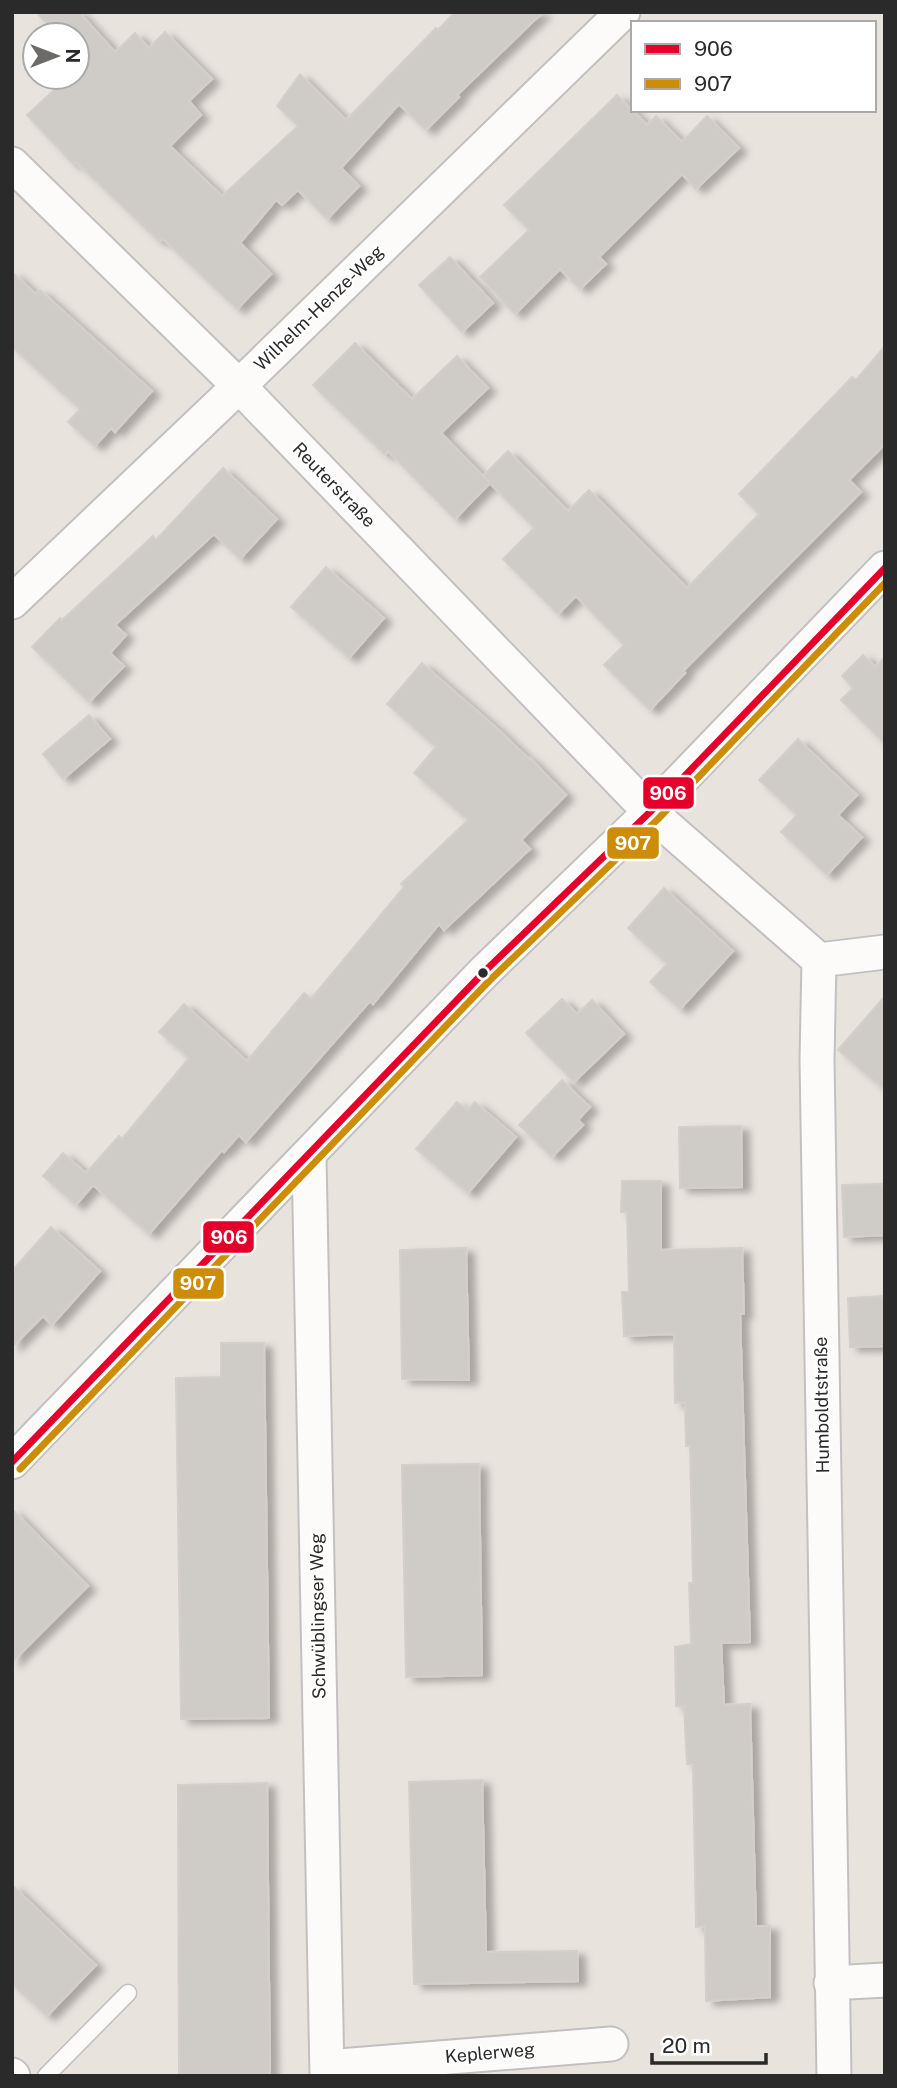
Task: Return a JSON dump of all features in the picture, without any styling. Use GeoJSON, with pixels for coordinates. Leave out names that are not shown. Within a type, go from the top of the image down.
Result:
{"type":"FeatureCollection","features":[{"type":"Feature","properties":{"kind":"street","name":"Wilhelm-Henze-Weg"},"geometry":{"type":"LineString","coordinates":[[12,602],[239,386],[623,12]]}},
{"type":"Feature","properties":{"kind":"street","name":"Reuterstraße"},"geometry":{"type":"LineString","coordinates":[[12,164],[239,386],[650,812]]}},
{"type":"Feature","properties":{"kind":"street"},"geometry":{"type":"LineString","coordinates":[[12,1462],[483,973],[650,812],[885,568]]}},
{"type":"Feature","properties":{"kind":"street"},"geometry":{"type":"LineString","coordinates":[[650,812],[819,960],[885,952]]}},
{"type":"Feature","properties":{"kind":"street","name":"Humboldtstraße"},"geometry":{"type":"LineString","coordinates":[[819,960],[817,1060],[834,2076]]}},
{"type":"Feature","properties":{"kind":"street","name":"Schwüblingser Weg"},"geometry":{"type":"LineString","coordinates":[[309,1156],[327,2071]]}},
{"type":"Feature","properties":{"kind":"street"},"geometry":{"type":"LineString","coordinates":[[831,1983],[885,1980]]}},
{"type":"Feature","properties":{"kind":"street","name":"Keplerweg"},"geometry":{"type":"LineString","coordinates":[[327,2071],[611,2045]]}},
{"type":"Feature","properties":{"kind":"lane"},"geometry":{"type":"LineString","coordinates":[[46,2076],[128,1993]]}},
{"type":"Feature","properties":{"kind":"building"},"geometry":{"type":"Polygon","coordinates":[[[36,12],[79,12],[87,21],[45,21],[36,12]]]}},
{"type":"Feature","properties":{"kind":"building"},"geometry":{"type":"Polygon","coordinates":[[[455,12],[543,12],[457,95],[459,97],[426,130],[399,104],[341,168],[359,186],[327,219],[298,190],[282,205],[276,200],[240,243],[271,274],[237,309],[162,238],[159,241],[76,162],[73,164],[27,115],[53,91],[91,91],[91,25],[115,52],[135,33],[149,48],[165,32],[212,79],[189,101],[201,115],[170,146],[222,196],[298,126],[277,106],[300,74],[346,120],[455,12]]]}},
{"type":"Feature","properties":{"kind":"building"},"geometry":{"type":"Polygon","coordinates":[[[617,95],[631,112],[647,125],[656,116],[682,142],[707,116],[739,148],[696,189],[682,174],[599,257],[606,264],[580,289],[560,269],[515,314],[480,277],[529,230],[504,205],[617,95]]]}},
{"type":"Feature","properties":{"kind":"building"},"geometry":{"type":"Polygon","coordinates":[[[450,257],[493,303],[462,332],[419,285],[450,257]]]}},
{"type":"Feature","properties":{"kind":"building"},"geometry":{"type":"Polygon","coordinates":[[[12,272],[36,294],[40,290],[152,391],[115,432],[111,428],[95,446],[68,422],[80,409],[12,347],[12,272]]]}},
{"type":"Feature","properties":{"kind":"building"},"geometry":{"type":"Polygon","coordinates":[[[355,343],[412,399],[457,356],[488,388],[441,433],[490,483],[455,519],[388,451],[385,455],[313,385],[355,343]]]}},
{"type":"Feature","properties":{"kind":"building"},"geometry":{"type":"Polygon","coordinates":[[[885,346],[885,444],[849,480],[861,492],[683,671],[685,673],[650,710],[604,665],[624,645],[576,596],[558,614],[503,559],[534,528],[483,476],[508,451],[568,511],[589,490],[687,588],[759,514],[739,494],[852,377],[856,380],[885,346]]]}},
{"type":"Feature","properties":{"kind":"building"},"geometry":{"type":"Polygon","coordinates":[[[223,468],[277,519],[240,559],[214,534],[115,625],[126,635],[110,653],[124,666],[89,702],[32,647],[60,618],[62,620],[153,536],[156,540],[223,468]]]}},
{"type":"Feature","properties":{"kind":"building"},"geometry":{"type":"Polygon","coordinates":[[[326,567],[384,618],[349,658],[291,607],[326,567]]]}},
{"type":"Feature","properties":{"kind":"building"},"geometry":{"type":"Polygon","coordinates":[[[863,655],[875,667],[885,657],[885,744],[841,700],[853,688],[842,676],[863,655]]]}},
{"type":"Feature","properties":{"kind":"building"},"geometry":{"type":"Polygon","coordinates":[[[422,663],[530,758],[566,795],[521,840],[530,849],[444,930],[439,924],[373,1004],[370,1001],[246,1142],[239,1135],[224,1152],[222,1150],[149,1234],[93,1185],[76,1205],[43,1176],[63,1153],[86,1173],[119,1136],[122,1139],[189,1058],[159,1032],[184,1004],[247,1061],[304,993],[311,999],[404,887],[401,884],[468,820],[414,773],[436,747],[387,704],[422,663]]]}},
{"type":"Feature","properties":{"kind":"building"},"geometry":{"type":"Polygon","coordinates":[[[89,715],[110,739],[63,779],[43,754],[89,715]]]}},
{"type":"Feature","properties":{"kind":"building"},"geometry":{"type":"Polygon","coordinates":[[[798,739],[857,795],[838,815],[862,837],[827,875],[781,832],[797,815],[759,780],[798,739]]]}},
{"type":"Feature","properties":{"kind":"building"},"geometry":{"type":"Polygon","coordinates":[[[664,888],[733,951],[680,1009],[650,982],[667,964],[628,928],[664,888]]]}},
{"type":"Feature","properties":{"kind":"building"},"geometry":{"type":"Polygon","coordinates":[[[885,996],[885,1090],[838,1050],[885,996]]]}},
{"type":"Feature","properties":{"kind":"building"},"geometry":{"type":"Polygon","coordinates":[[[562,999],[577,1014],[592,1000],[624,1034],[574,1082],[526,1033],[562,999]]]}},
{"type":"Feature","properties":{"kind":"building"},"geometry":{"type":"Polygon","coordinates":[[[562,1080],[590,1107],[578,1120],[583,1125],[552,1157],[519,1125],[562,1080]]]}},
{"type":"Feature","properties":{"kind":"building"},"geometry":{"type":"Polygon","coordinates":[[[457,1102],[467,1110],[475,1102],[516,1137],[468,1193],[416,1149],[457,1102]]]}},
{"type":"Feature","properties":{"kind":"building"},"geometry":{"type":"Polygon","coordinates":[[[741,1126],[742,1187],[680,1188],[679,1127],[741,1126]]]}},
{"type":"Feature","properties":{"kind":"building"},"geometry":{"type":"Polygon","coordinates":[[[622,1181],[661,1181],[661,1250],[742,1248],[744,1314],[740,1314],[750,1642],[721,1643],[724,1705],[750,1704],[756,1926],[770,1926],[770,1997],[706,2001],[705,1926],[696,1927],[693,1764],[687,1764],[684,1707],[676,1706],[675,1647],[691,1644],[689,1583],[693,1583],[690,1446],[686,1446],[685,1402],[675,1403],[674,1334],[624,1336],[622,1292],[629,1292],[627,1212],[621,1212],[622,1181]]]}},
{"type":"Feature","properties":{"kind":"building"},"geometry":{"type":"Polygon","coordinates":[[[885,1184],[885,1235],[844,1237],[842,1185],[885,1184]]]}},
{"type":"Feature","properties":{"kind":"building"},"geometry":{"type":"Polygon","coordinates":[[[51,1227],[100,1271],[52,1325],[43,1316],[12,1347],[12,1271],[51,1227]]]}},
{"type":"Feature","properties":{"kind":"building"},"geometry":{"type":"Polygon","coordinates":[[[466,1248],[469,1380],[402,1379],[400,1250],[466,1248]]]}},
{"type":"Feature","properties":{"kind":"building"},"geometry":{"type":"Polygon","coordinates":[[[885,1296],[885,1346],[850,1347],[848,1298],[885,1296]]]}},
{"type":"Feature","properties":{"kind":"building"},"geometry":{"type":"Polygon","coordinates":[[[221,1343],[264,1343],[269,1718],[181,1719],[176,1378],[221,1377],[221,1343]]]}},
{"type":"Feature","properties":{"kind":"building"},"geometry":{"type":"Polygon","coordinates":[[[479,1464],[482,1675],[406,1677],[402,1465],[479,1464]]]}},
{"type":"Feature","properties":{"kind":"building"},"geometry":{"type":"Polygon","coordinates":[[[12,1509],[88,1586],[12,1662],[12,1509]]]}},
{"type":"Feature","properties":{"kind":"building"},"geometry":{"type":"Polygon","coordinates":[[[482,1780],[486,1952],[577,1951],[578,1981],[414,1984],[409,1782],[482,1780]]]}},
{"type":"Feature","properties":{"kind":"building"},"geometry":{"type":"Polygon","coordinates":[[[267,1783],[270,2076],[179,2076],[178,1785],[267,1783]]]}},
{"type":"Feature","properties":{"kind":"building"},"geometry":{"type":"Polygon","coordinates":[[[12,1885],[96,1965],[47,2016],[12,1984],[12,1885]]]}},
{"type":"Feature","properties":{"kind":"transit line","name":"906"},"geometry":{"type":"LineString","coordinates":[[12,1462],[483,973],[650,812],[885,568]]}},
{"type":"Feature","properties":{"kind":"transit line","name":"907"},"geometry":{"type":"LineString","coordinates":[[20,1469],[490,980],[658,819],[885,583]]}}]}
